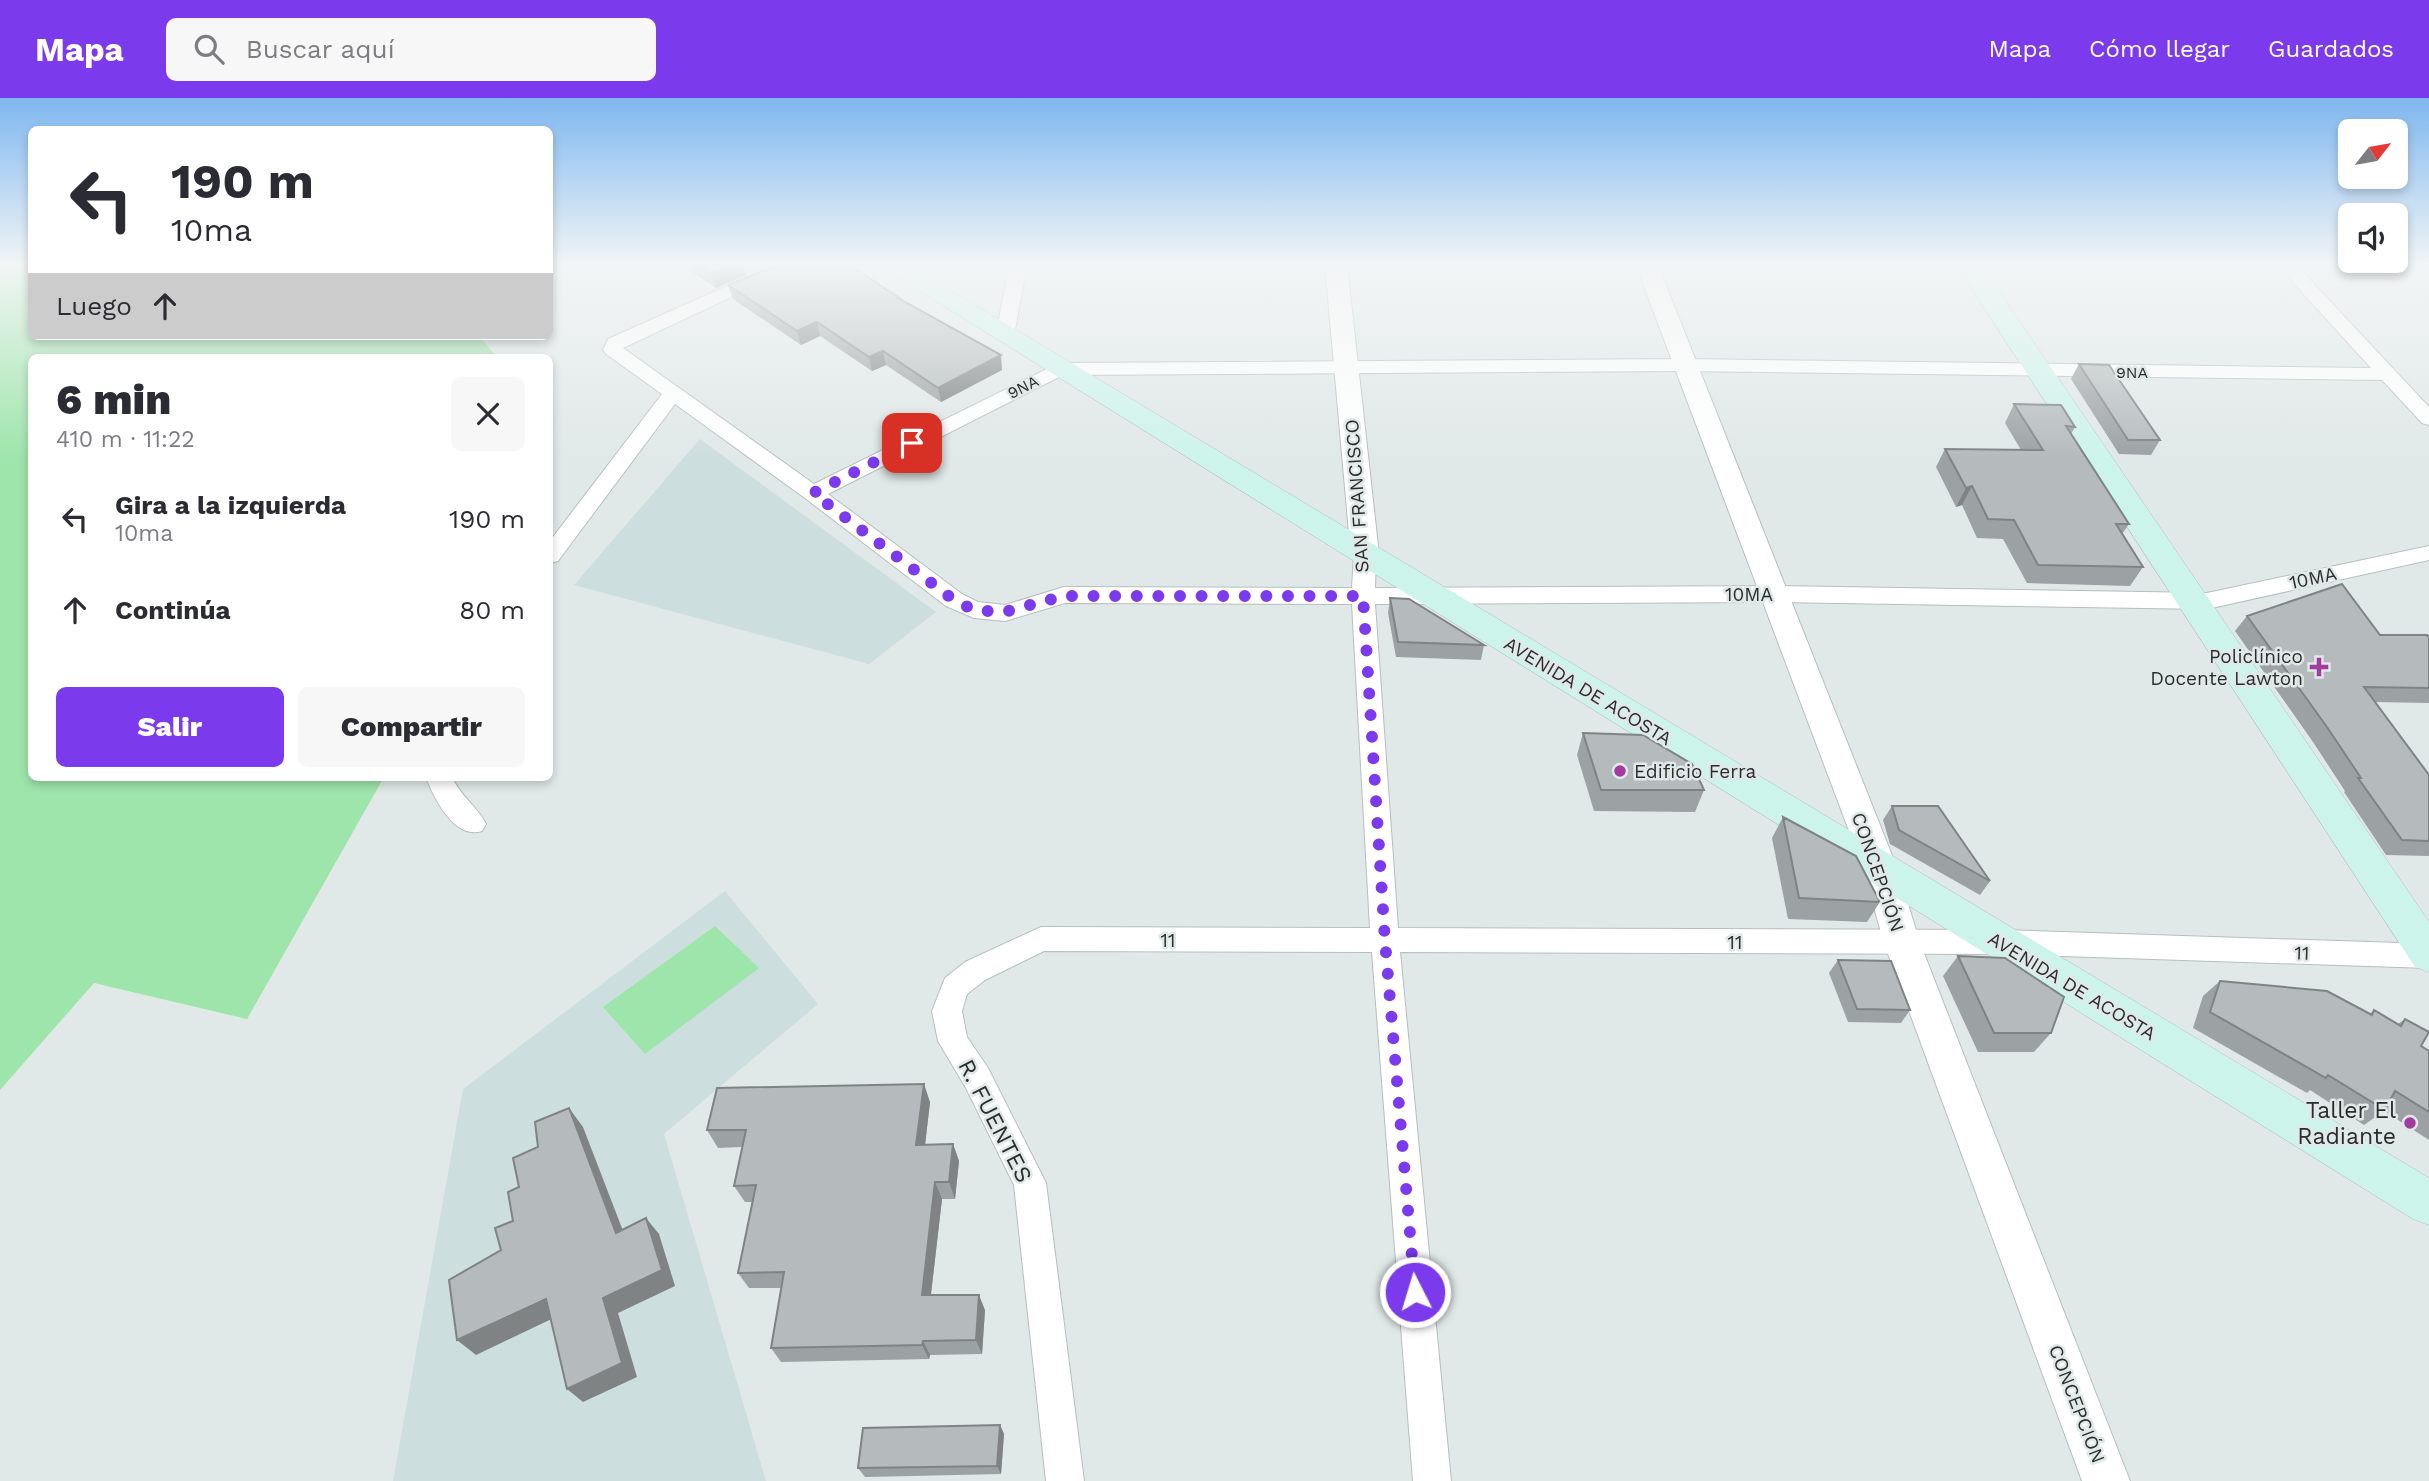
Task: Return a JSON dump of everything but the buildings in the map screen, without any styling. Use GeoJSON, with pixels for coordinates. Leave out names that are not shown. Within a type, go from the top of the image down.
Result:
{"type":"FeatureCollection","features":[{"type":"Feature","properties":{"kind":"main road","name":"AVENIDA DE ACOSTA"},"geometry":{"type":"LineString","coordinates":[[995,330],[2429,1203]]}},
{"type":"Feature","properties":{"kind":"main road"},"geometry":{"type":"LineString","coordinates":[[2010,330],[2429,956]]}},
{"type":"Feature","properties":{"kind":"street"},"geometry":{"type":"LineString","coordinates":[[643,330],[615,342],[613,350],[672,395],[813,493],[954,600],[974,610],[1004,612],[1064,596]]}},
{"type":"Feature","properties":{"kind":"street"},"geometry":{"type":"LineString","coordinates":[[1004,335],[1005,330]]}},
{"type":"Feature","properties":{"kind":"street","name":"SAN FRANCISCO"},"geometry":{"type":"LineString","coordinates":[[1343,330],[1365,555],[1363,596],[1385,941],[1432,1481]]}},
{"type":"Feature","properties":{"kind":"street","name":"CONCEPCIÓN"},"geometry":{"type":"LineString","coordinates":[[1672,330],[1880,868],[1902,943],[2106,1481]]}},
{"type":"Feature","properties":{"kind":"street"},"geometry":{"type":"LineString","coordinates":[[2347,330],[2429,419]]}},
{"type":"Feature","properties":{"kind":"street","name":"9NA"},"geometry":{"type":"LineString","coordinates":[[813,493],[1059,369],[1685,365],[2038,372],[2389,374]]}},
{"type":"Feature","properties":{"kind":"street"},"geometry":{"type":"LineString","coordinates":[[553,552],[672,395]]}},
{"type":"Feature","properties":{"kind":"street","name":"10MA"},"geometry":{"type":"LineString","coordinates":[[1064,596],[1775,594],[2207,601],[2429,553]]}},
{"type":"Feature","properties":{"kind":"street"},"geometry":{"type":"LineString","coordinates":[[441,781],[446,795],[472,824]]}},
{"type":"Feature","properties":{"kind":"street","name":"11"},"geometry":{"type":"LineString","coordinates":[[1041,939],[2000,942],[2429,956]]}},
{"type":"Feature","properties":{"kind":"street","name":"R. FUENTES"},"geometry":{"type":"LineString","coordinates":[[1041,939],[975,971],[955,987],[947,1011],[953,1041],[977,1078],[1030,1183],[1065,1481]]}},
{"type":"Feature","properties":{"kind":"shaded area"},"geometry":{"type":"Polygon","coordinates":[[[700,439],[936,612],[869,664],[574,585],[700,439]]]}},
{"type":"Feature","properties":{"kind":"shaded area"},"geometry":{"type":"Polygon","coordinates":[[[725,891],[818,1004],[664,1134],[766,1481],[393,1481],[463,1089],[725,891]]]}},
{"type":"Feature","properties":{"kind":"green space"},"geometry":{"type":"Polygon","coordinates":[[[0,330],[28,330],[28,340],[482,340],[494,354],[28,354],[28,781],[382,781],[247,1019],[94,983],[0,1090],[0,330]]]}},
{"type":"Feature","properties":{"kind":"green space"},"geometry":{"type":"Polygon","coordinates":[[[715,926],[759,968],[645,1054],[603,1007],[715,926]]]}},
{"type":"Feature","properties":{"kind":"place","name":"Policlínico Docente Lawton"},"geometry":{"type":"Point","coordinates":[2319,667]}},
{"type":"Feature","properties":{"kind":"place","name":"Edificio Ferra"},"geometry":{"type":"Point","coordinates":[1620,771]}},
{"type":"Feature","properties":{"kind":"place","name":"Taller El Radiante"},"geometry":{"type":"Point","coordinates":[2410,1123]}},
{"type":"Feature","properties":{"kind":"route"},"geometry":{"type":"LineString","coordinates":[[912,443],[813,493],[954,600],[974,610],[1004,612],[1064,596],[1363,596],[1385,941],[1415,1292]]}}]}
